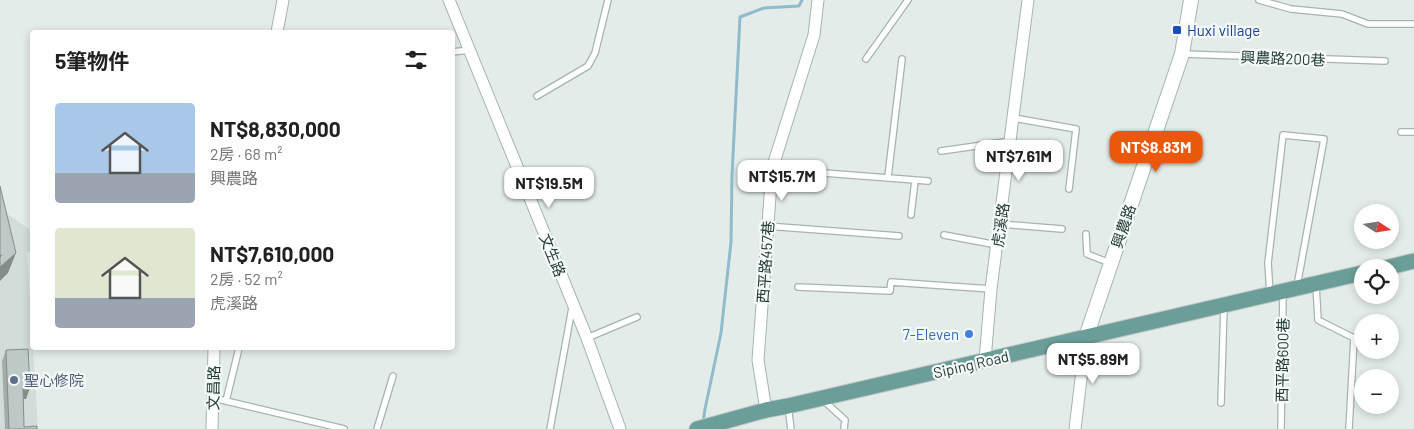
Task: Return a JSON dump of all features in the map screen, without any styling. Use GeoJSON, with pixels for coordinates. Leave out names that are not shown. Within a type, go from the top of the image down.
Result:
{"type":"FeatureCollection","features":[{"type":"Feature","properties":{"kind":"main road"},"geometry":{"type":"LineString","coordinates":[[1399,265],[1414,261]]}},
{"type":"Feature","properties":{"kind":"main road","name":"Siping Road"},"geometry":{"type":"LineString","coordinates":[[697,429],[714,427],[766,410],[1354,275]]}},
{"type":"Feature","properties":{"kind":"street"},"geometry":{"type":"LineString","coordinates":[[277,30],[283,0]]}},
{"type":"Feature","properties":{"kind":"street","name":"文生路"},"geometry":{"type":"LineString","coordinates":[[449,0],[587,338],[620,429]]}},
{"type":"Feature","properties":{"kind":"street","name":"西平路457巷"},"geometry":{"type":"LineString","coordinates":[[766,410],[758,360],[772,169],[814,36],[818,0]]}},
{"type":"Feature","properties":{"kind":"street","name":"虎溪路"},"geometry":{"type":"LineString","coordinates":[[985,360],[991,289],[1028,0]]}},
{"type":"Feature","properties":{"kind":"street","name":"興農路"},"geometry":{"type":"LineString","coordinates":[[1086,337],[1182,54],[1191,0]]}},
{"type":"Feature","properties":{"kind":"street"},"geometry":{"type":"LineString","coordinates":[[1075,429],[1086,337]]}},
{"type":"Feature","properties":{"kind":"street","name":"文昌路"},"geometry":{"type":"LineString","coordinates":[[212,429],[214,350]]}},
{"type":"Feature","properties":{"kind":"lane"},"geometry":{"type":"LineString","coordinates":[[537,96],[588,66],[596,53],[608,0]]}},
{"type":"Feature","properties":{"kind":"lane"},"geometry":{"type":"LineString","coordinates":[[866,59],[908,0]]}},
{"type":"Feature","properties":{"kind":"lane"},"geometry":{"type":"LineString","coordinates":[[1259,0],[1291,9],[1342,14],[1368,24],[1414,24]]}},
{"type":"Feature","properties":{"kind":"lane"},"geometry":{"type":"LineString","coordinates":[[455,52],[470,50]]}},
{"type":"Feature","properties":{"kind":"lane","name":"興農路200巷"},"geometry":{"type":"LineString","coordinates":[[1182,54],[1385,61]]}},
{"type":"Feature","properties":{"kind":"lane"},"geometry":{"type":"LineString","coordinates":[[888,177],[902,59]]}},
{"type":"Feature","properties":{"kind":"lane"},"geometry":{"type":"LineString","coordinates":[[1014,118],[1076,129],[1069,188]]}},
{"type":"Feature","properties":{"kind":"lane"},"geometry":{"type":"LineString","coordinates":[[1401,132],[1414,132]]}},
{"type":"Feature","properties":{"kind":"lane"},"geometry":{"type":"LineString","coordinates":[[1283,135],[1324,139],[1283,291],[1268,263],[1283,135]]}},
{"type":"Feature","properties":{"kind":"lane"},"geometry":{"type":"LineString","coordinates":[[941,151],[1011,141]]}},
{"type":"Feature","properties":{"kind":"lane"},"geometry":{"type":"LineString","coordinates":[[772,169],[928,181]]}},
{"type":"Feature","properties":{"kind":"lane"},"geometry":{"type":"LineString","coordinates":[[911,215],[914,180]]}},
{"type":"Feature","properties":{"kind":"lane"},"geometry":{"type":"LineString","coordinates":[[1000,224],[1062,229]]}},
{"type":"Feature","properties":{"kind":"lane"},"geometry":{"type":"LineString","coordinates":[[767,226],[899,236]]}},
{"type":"Feature","properties":{"kind":"lane"},"geometry":{"type":"LineString","coordinates":[[1086,234],[1087,254],[1110,263]]}},
{"type":"Feature","properties":{"kind":"lane"},"geometry":{"type":"LineString","coordinates":[[944,235],[997,245]]}},
{"type":"Feature","properties":{"kind":"lane"},"geometry":{"type":"LineString","coordinates":[[798,287],[890,291],[891,282],[991,289]]}},
{"type":"Feature","properties":{"kind":"lane"},"geometry":{"type":"LineString","coordinates":[[1316,283],[1318,320],[1354,338],[1349,429]]}},
{"type":"Feature","properties":{"kind":"lane","name":"西平路600巷"},"geometry":{"type":"LineString","coordinates":[[1281,429],[1283,291]]}},
{"type":"Feature","properties":{"kind":"lane"},"geometry":{"type":"LineString","coordinates":[[550,429],[573,304]]}},
{"type":"Feature","properties":{"kind":"lane"},"geometry":{"type":"LineString","coordinates":[[1221,403],[1224,305]]}},
{"type":"Feature","properties":{"kind":"lane"},"geometry":{"type":"LineString","coordinates":[[587,338],[637,317]]}},
{"type":"Feature","properties":{"kind":"lane"},"geometry":{"type":"LineString","coordinates":[[226,401],[239,350]]}},
{"type":"Feature","properties":{"kind":"lane"},"geometry":{"type":"LineString","coordinates":[[377,429],[393,376]]}},
{"type":"Feature","properties":{"kind":"lane"},"geometry":{"type":"LineString","coordinates":[[213,398],[344,429]]}},
{"type":"Feature","properties":{"kind":"lane"},"geometry":{"type":"LineString","coordinates":[[822,398],[845,420],[844,429]]}},
{"type":"Feature","properties":{"kind":"lane"},"geometry":{"type":"LineString","coordinates":[[788,406],[791,429]]}},
{"type":"Feature","properties":{"kind":"shaded area"},"geometry":{"type":"Polygon","coordinates":[[[0,209],[30,230],[30,251],[27,253],[30,301],[30,350],[33,350],[38,429],[0,429],[0,209]]]}},
{"type":"Feature","properties":{"kind":"building"},"geometry":{"type":"Polygon","coordinates":[[[0,186],[16,253],[0,267],[0,257],[2,255],[0,256],[0,186]]]}},
{"type":"Feature","properties":{"kind":"building","name":"聖心修院"},"geometry":{"type":"Polygon","coordinates":[[[28,349],[30,388],[23,388],[24,427],[37,426],[37,429],[9,429],[6,350],[28,349]]]}},
{"type":"Feature","properties":{"kind":"waterway"},"geometry":{"type":"LineString","coordinates":[[703,423],[721,333],[731,242],[732,175],[740,17],[764,8],[799,6],[802,0]]}},
{"type":"Feature","properties":{"kind":"place","name":"Huxi village"},"geometry":{"type":"Point","coordinates":[1177,30]}},
{"type":"Feature","properties":{"kind":"place","name":"7-Eleven"},"geometry":{"type":"Point","coordinates":[969,334]}},
{"type":"Feature","properties":{"kind":"place","name":"聖心修院"},"geometry":{"type":"Point","coordinates":[14,380]}}]}
